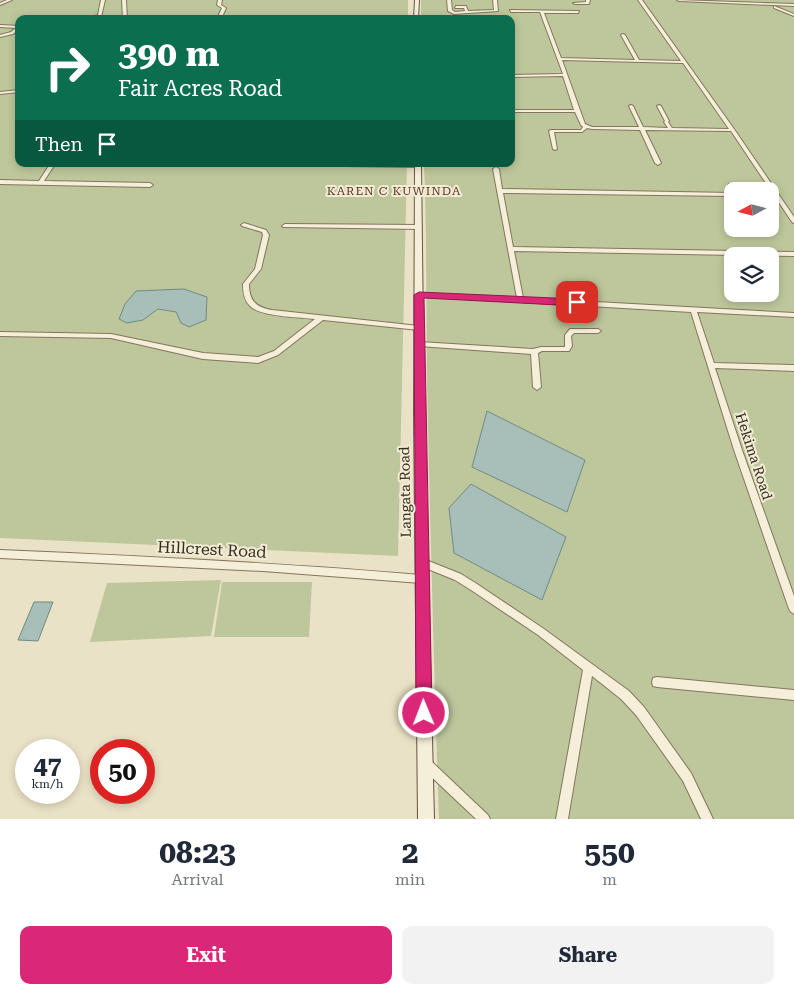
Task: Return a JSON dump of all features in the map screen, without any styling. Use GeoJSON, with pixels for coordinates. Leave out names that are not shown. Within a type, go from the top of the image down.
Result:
{"type":"FeatureCollection","features":[{"type":"Feature","properties":{"kind":"main road"},"geometry":{"type":"LineString","coordinates":[[416,0],[416,15]]}},
{"type":"Feature","properties":{"kind":"main road","name":"Langata Road"},"geometry":{"type":"LineString","coordinates":[[418,167],[421,578],[426,819]]}},
{"type":"Feature","properties":{"kind":"street"},"geometry":{"type":"LineString","coordinates":[[0,4],[10,0]]}},
{"type":"Feature","properties":{"kind":"street"},"geometry":{"type":"LineString","coordinates":[[100,15],[103,0]]}},
{"type":"Feature","properties":{"kind":"street"},"geometry":{"type":"LineString","coordinates":[[124,0],[125,15]]}},
{"type":"Feature","properties":{"kind":"street"},"geometry":{"type":"LineString","coordinates":[[220,0],[219,5],[224,8],[221,15]]}},
{"type":"Feature","properties":{"kind":"street"},"geometry":{"type":"LineString","coordinates":[[449,0],[450,11],[466,12],[497,11],[495,0]]}},
{"type":"Feature","properties":{"kind":"street"},"geometry":{"type":"LineString","coordinates":[[576,3],[588,3],[588,0]]}},
{"type":"Feature","properties":{"kind":"street"},"geometry":{"type":"LineString","coordinates":[[640,0],[732,130],[765,182]]}},
{"type":"Feature","properties":{"kind":"street"},"geometry":{"type":"LineString","coordinates":[[680,0],[794,5]]}},
{"type":"Feature","properties":{"kind":"street"},"geometry":{"type":"LineString","coordinates":[[774,6],[794,15]]}},
{"type":"Feature","properties":{"kind":"street"},"geometry":{"type":"LineString","coordinates":[[456,7],[466,7],[466,12]]}},
{"type":"Feature","properties":{"kind":"street"},"geometry":{"type":"LineString","coordinates":[[511,11],[578,12]]}},
{"type":"Feature","properties":{"kind":"street"},"geometry":{"type":"LineString","coordinates":[[542,12],[577,111],[586,126]]}},
{"type":"Feature","properties":{"kind":"street"},"geometry":{"type":"LineString","coordinates":[[0,26],[15,27]]}},
{"type":"Feature","properties":{"kind":"street"},"geometry":{"type":"LineString","coordinates":[[0,36],[15,30]]}},
{"type":"Feature","properties":{"kind":"street"},"geometry":{"type":"LineString","coordinates":[[623,35],[638,61]]}},
{"type":"Feature","properties":{"kind":"street"},"geometry":{"type":"LineString","coordinates":[[559,60],[684,62]]}},
{"type":"Feature","properties":{"kind":"street"},"geometry":{"type":"LineString","coordinates":[[515,76],[564,76]]}},
{"type":"Feature","properties":{"kind":"street"},"geometry":{"type":"LineString","coordinates":[[0,93],[15,91]]}},
{"type":"Feature","properties":{"kind":"street"},"geometry":{"type":"LineString","coordinates":[[631,106],[658,163]]}},
{"type":"Feature","properties":{"kind":"street"},"geometry":{"type":"LineString","coordinates":[[659,106],[671,129]]}},
{"type":"Feature","properties":{"kind":"street"},"geometry":{"type":"LineString","coordinates":[[515,110],[577,111]]}},
{"type":"Feature","properties":{"kind":"street"},"geometry":{"type":"LineString","coordinates":[[586,126],[732,130]]}},
{"type":"Feature","properties":{"kind":"street"},"geometry":{"type":"LineString","coordinates":[[555,149],[551,131],[582,131],[586,126]]}},
{"type":"Feature","properties":{"kind":"street"},"geometry":{"type":"LineString","coordinates":[[40,183],[50,167]]}},
{"type":"Feature","properties":{"kind":"street"},"geometry":{"type":"LineString","coordinates":[[496,169],[520,299]]}},
{"type":"Feature","properties":{"kind":"street"},"geometry":{"type":"LineString","coordinates":[[0,182],[150,185]]}},
{"type":"Feature","properties":{"kind":"street"},"geometry":{"type":"LineString","coordinates":[[500,191],[724,194]]}},
{"type":"Feature","properties":{"kind":"street"},"geometry":{"type":"LineString","coordinates":[[779,202],[794,221]]}},
{"type":"Feature","properties":{"kind":"street"},"geometry":{"type":"LineString","coordinates":[[244,225],[264,231],[266,235],[258,270],[246,284],[246,295],[252,305],[262,311],[419,328]]}},
{"type":"Feature","properties":{"kind":"street"},"geometry":{"type":"LineString","coordinates":[[285,226],[419,227]]}},
{"type":"Feature","properties":{"kind":"street"},"geometry":{"type":"LineString","coordinates":[[511,249],[794,254]]}},
{"type":"Feature","properties":{"kind":"street"},"geometry":{"type":"LineString","coordinates":[[419,295],[794,315]]}},
{"type":"Feature","properties":{"kind":"street","name":"Hekima Road"},"geometry":{"type":"LineString","coordinates":[[693,309],[762,522],[794,609]]}},
{"type":"Feature","properties":{"kind":"street"},"geometry":{"type":"LineString","coordinates":[[0,334],[112,336],[202,356],[258,360],[276,353],[322,317]]}},
{"type":"Feature","properties":{"kind":"street"},"geometry":{"type":"LineString","coordinates":[[419,344],[534,352],[541,349],[567,349],[569,346],[568,333],[598,331]]}},
{"type":"Feature","properties":{"kind":"street"},"geometry":{"type":"LineString","coordinates":[[534,352],[537,388]]}},
{"type":"Feature","properties":{"kind":"street"},"geometry":{"type":"LineString","coordinates":[[711,365],[794,368]]}},
{"type":"Feature","properties":{"kind":"street","name":"Hillcrest Road"},"geometry":{"type":"LineString","coordinates":[[0,554],[213,563],[421,578]]}},
{"type":"Feature","properties":{"kind":"street"},"geometry":{"type":"LineString","coordinates":[[421,562],[458,577],[474,587],[541,632],[626,695],[640,711],[687,777],[707,819]]}},
{"type":"Feature","properties":{"kind":"street"},"geometry":{"type":"LineString","coordinates":[[562,819],[588,668]]}},
{"type":"Feature","properties":{"kind":"street"},"geometry":{"type":"LineString","coordinates":[[657,682],[794,695]]}},
{"type":"Feature","properties":{"kind":"street"},"geometry":{"type":"LineString","coordinates":[[426,764],[484,819]]}},
{"type":"Feature","properties":{"kind":"green space"},"geometry":{"type":"Polygon","coordinates":[[[0,0],[408,0],[408,15],[15,15],[15,167],[407,167],[398,556],[0,538],[0,0]]]}},
{"type":"Feature","properties":{"kind":"green space"},"geometry":{"type":"Polygon","coordinates":[[[421,0],[794,0],[794,819],[439,819],[427,380],[424,167],[515,167],[515,15],[421,15],[421,0]]]}},
{"type":"Feature","properties":{"kind":"green space"},"geometry":{"type":"Polygon","coordinates":[[[221,580],[211,636],[90,642],[107,583],[221,580]]]}},
{"type":"Feature","properties":{"kind":"green space"},"geometry":{"type":"Polygon","coordinates":[[[222,582],[312,582],[309,637],[214,637],[222,582]]]}},
{"type":"Feature","properties":{"kind":"water"},"geometry":{"type":"Polygon","coordinates":[[[184,289],[207,297],[206,320],[189,327],[181,323],[176,312],[158,309],[143,320],[127,323],[119,319],[125,304],[136,291],[184,289]]]}},
{"type":"Feature","properties":{"kind":"water"},"geometry":{"type":"Polygon","coordinates":[[[487,411],[585,460],[567,512],[472,467],[487,411]]]}},
{"type":"Feature","properties":{"kind":"water"},"geometry":{"type":"Polygon","coordinates":[[[471,484],[566,537],[542,600],[454,553],[449,508],[471,484]]]}},
{"type":"Feature","properties":{"kind":"water"},"geometry":{"type":"Polygon","coordinates":[[[34,602],[53,602],[38,641],[18,640],[34,602]]]}},
{"type":"Feature","properties":{"kind":"district","name":"KAREN C KUWINDA"},"geometry":{"type":"Point","coordinates":[394,191]}},
{"type":"Feature","properties":{"kind":"route"},"geometry":{"type":"LineString","coordinates":[[424,713],[419,295],[577,302]]}}]}
